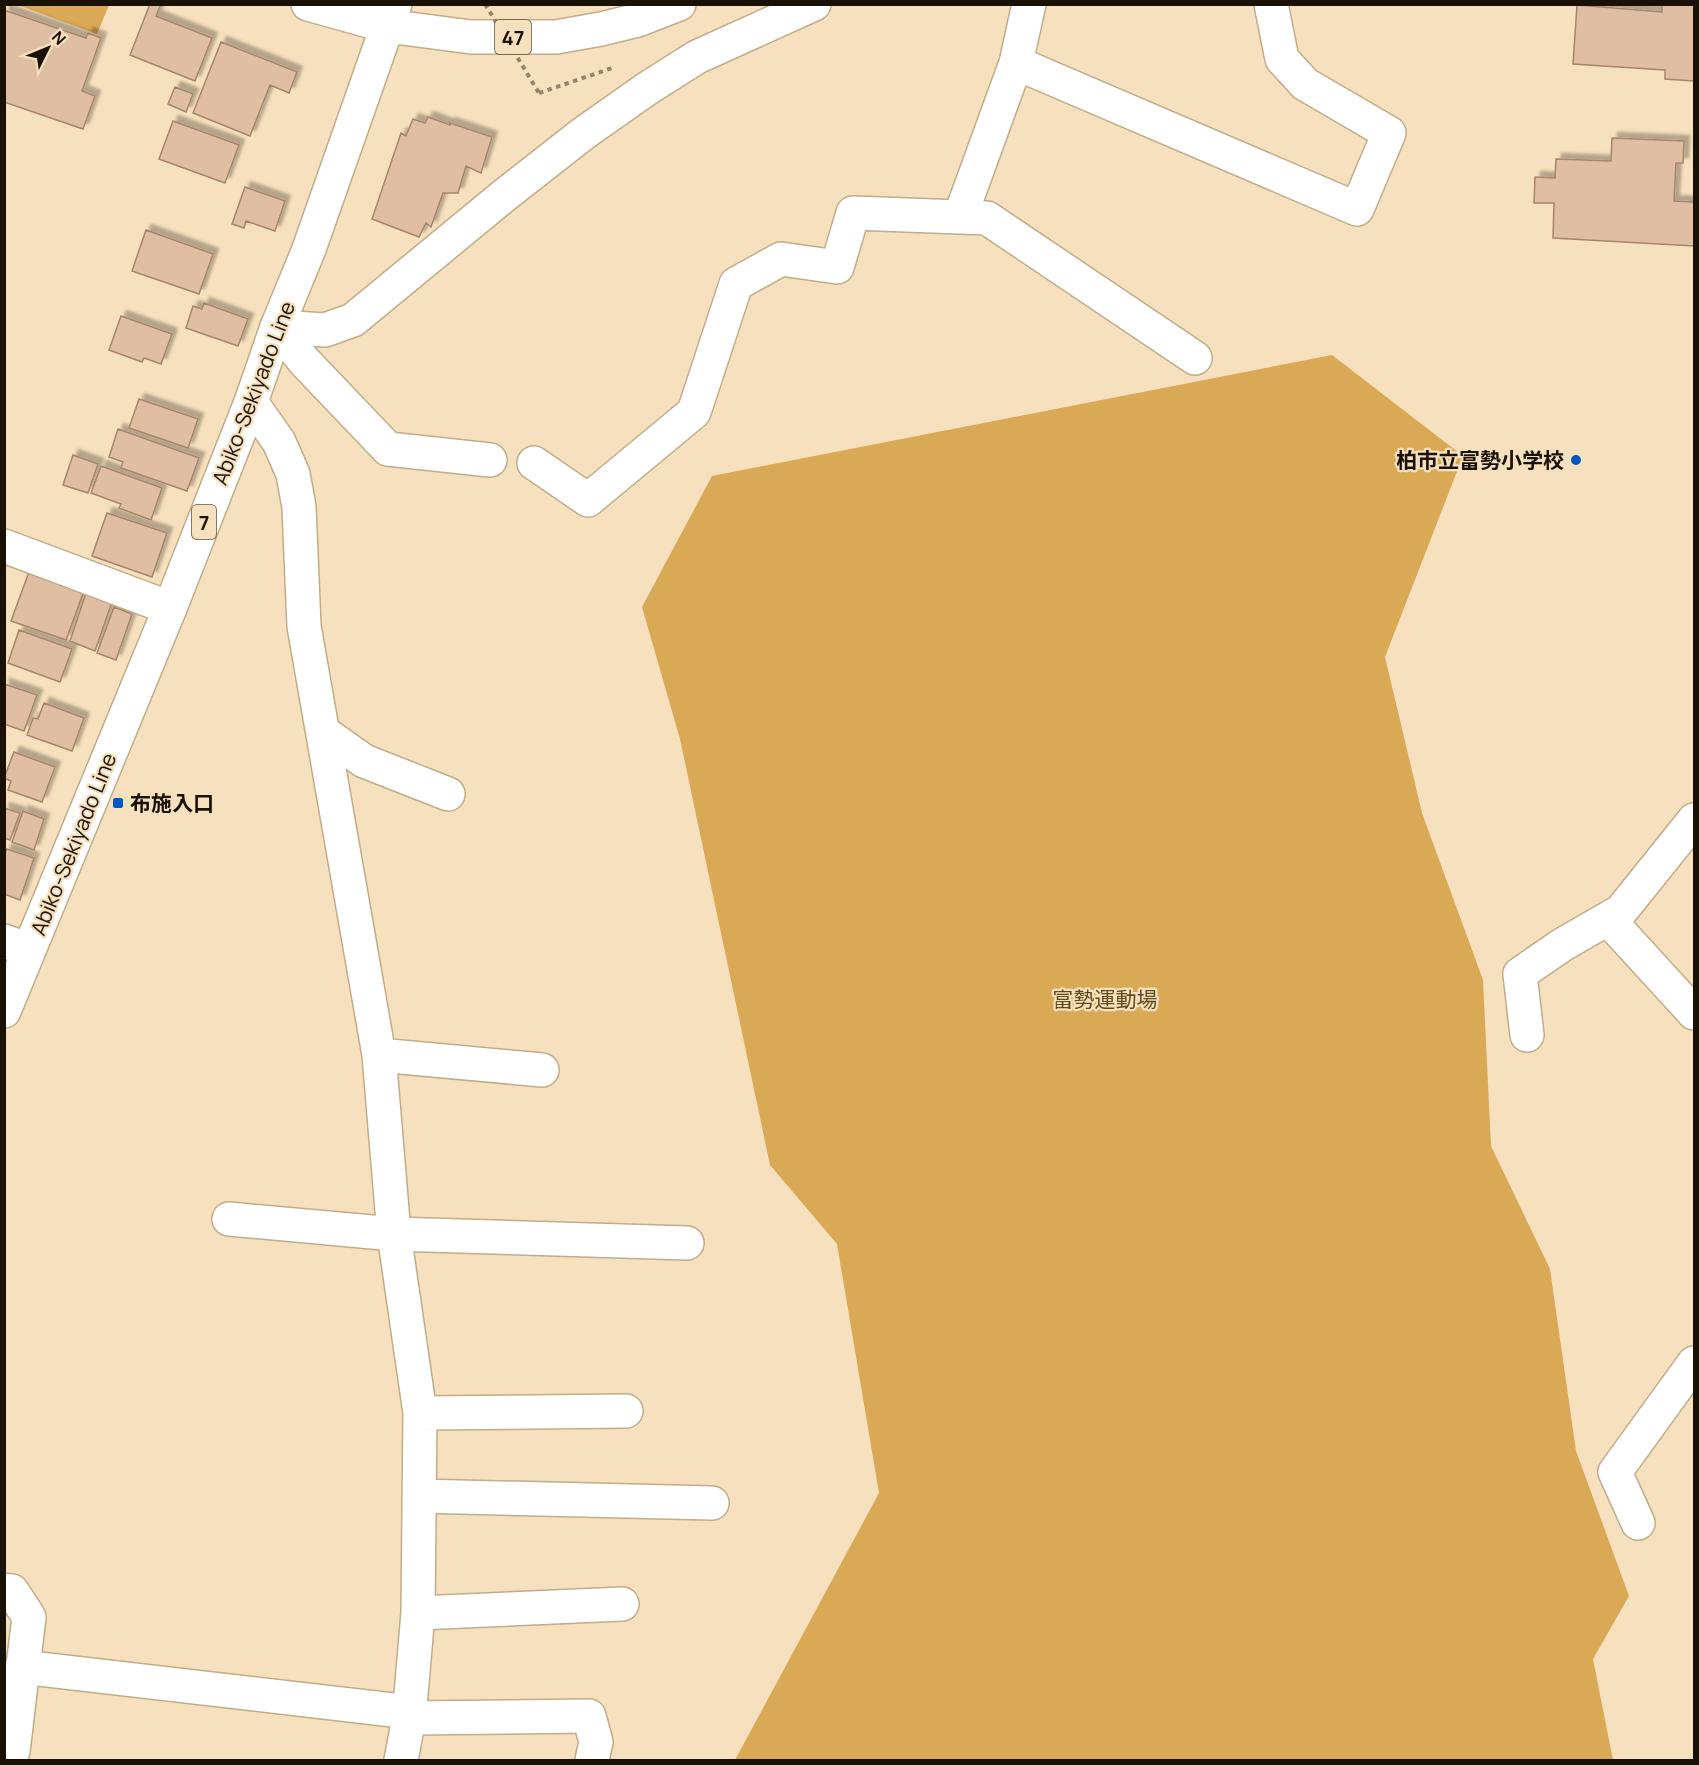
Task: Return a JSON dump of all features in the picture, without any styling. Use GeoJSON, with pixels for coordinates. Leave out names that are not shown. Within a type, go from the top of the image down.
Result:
{"type":"FeatureCollection","features":[{"type":"Feature","properties":{"kind":"street"},"geometry":{"type":"LineString","coordinates":[[308,4],[391,15]]}},
{"type":"Feature","properties":{"kind":"street","name":"47"},"geometry":{"type":"LineString","coordinates":[[391,15],[471,37],[556,37],[638,20],[680,4]]}},
{"type":"Feature","properties":{"kind":"street"},"geometry":{"type":"LineString","coordinates":[[277,327],[325,330],[353,320],[515,187],[584,133],[648,88],[698,57],[814,4]]}},
{"type":"Feature","properties":{"kind":"street"},"geometry":{"type":"LineString","coordinates":[[960,217],[1016,63],[1029,4]]}},
{"type":"Feature","properties":{"kind":"street"},"geometry":{"type":"LineString","coordinates":[[1016,63],[1357,209],[1389,133],[1305,84],[1282,59],[1271,4]]}},
{"type":"Feature","properties":{"kind":"street","name":"Abiko-Sekiyado Line"},"geometry":{"type":"LineString","coordinates":[[4,1011],[17,946],[170,608],[309,249],[391,15]]}},
{"type":"Feature","properties":{"kind":"street"},"geometry":{"type":"LineString","coordinates":[[534,463],[588,500],[694,412],[736,284],[781,259],[837,267],[853,213],[987,218],[1195,358]]}},
{"type":"Feature","properties":{"kind":"street"},"geometry":{"type":"LineString","coordinates":[[277,327],[304,361],[388,449],[490,460]]}},
{"type":"Feature","properties":{"kind":"street"},"geometry":{"type":"LineString","coordinates":[[251,402],[279,442],[293,474],[299,507],[304,626],[379,1055],[394,1234],[420,1413],[418,1613],[409,1715],[401,1761]]}},
{"type":"Feature","properties":{"kind":"street"},"geometry":{"type":"LineString","coordinates":[[4,546],[170,608]]}},
{"type":"Feature","properties":{"kind":"street"},"geometry":{"type":"LineString","coordinates":[[323,732],[364,761],[448,794]]}},
{"type":"Feature","properties":{"kind":"street"},"geometry":{"type":"LineString","coordinates":[[1527,1035],[1520,974],[1562,945],[1621,911],[1695,820]]}},
{"type":"Feature","properties":{"kind":"street"},"geometry":{"type":"LineString","coordinates":[[1608,919],[1695,1013]]}},
{"type":"Feature","properties":{"kind":"street"},"geometry":{"type":"LineString","coordinates":[[379,1055],[542,1070]]}},
{"type":"Feature","properties":{"kind":"street"},"geometry":{"type":"LineString","coordinates":[[229,1219],[394,1234],[687,1244]]}},
{"type":"Feature","properties":{"kind":"street"},"geometry":{"type":"LineString","coordinates":[[1638,1523],[1615,1472],[1695,1363]]}},
{"type":"Feature","properties":{"kind":"street"},"geometry":{"type":"LineString","coordinates":[[420,1413],[626,1411]]}},
{"type":"Feature","properties":{"kind":"street"},"geometry":{"type":"LineString","coordinates":[[419,1496],[712,1503]]}},
{"type":"Feature","properties":{"kind":"street"},"geometry":{"type":"LineString","coordinates":[[4,1590],[12,1591],[29,1617],[13,1751]]}},
{"type":"Feature","properties":{"kind":"street"},"geometry":{"type":"LineString","coordinates":[[418,1613],[622,1604]]}},
{"type":"Feature","properties":{"kind":"street"},"geometry":{"type":"LineString","coordinates":[[22,1667],[409,1715],[589,1716],[596,1742],[592,1761]]}},
{"type":"Feature","properties":{"kind":"path"},"geometry":{"type":"LineString","coordinates":[[485,4],[539,93],[624,64]]}},
{"type":"Feature","properties":{"kind":"green space"},"geometry":{"type":"Polygon","coordinates":[[[18,5],[109,5],[97,34],[18,5]]]}},
{"type":"Feature","properties":{"kind":"green space","name":"富勢運動場"},"geometry":{"type":"Polygon","coordinates":[[[1332,355],[1463,456],[1385,657],[1422,813],[1483,980],[1491,1146],[1550,1269],[1576,1451],[1629,1596],[1593,1659],[1613,1760],[735,1760],[879,1493],[837,1244],[770,1165],[680,739],[642,607],[712,476],[1332,355]]]}},
{"type":"Feature","properties":{"kind":"building"},"geometry":{"type":"Polygon","coordinates":[[[150,4],[161,4],[156,16],[212,38],[195,81],[130,55],[150,4]]]}},
{"type":"Feature","properties":{"kind":"building"},"geometry":{"type":"Polygon","coordinates":[[[1662,4],[1694,4],[1694,81],[1665,79],[1665,70],[1573,64],[1577,5],[1662,12],[1662,4]]]}},
{"type":"Feature","properties":{"kind":"building"},"geometry":{"type":"Polygon","coordinates":[[[4,10],[86,38],[88,33],[101,38],[82,91],[95,96],[83,129],[4,102],[4,10]]]}},
{"type":"Feature","properties":{"kind":"building"},"geometry":{"type":"Polygon","coordinates":[[[221,42],[297,72],[289,93],[270,85],[250,136],[193,113],[221,42]]]}},
{"type":"Feature","properties":{"kind":"building"},"geometry":{"type":"Polygon","coordinates":[[[175,87],[193,94],[186,112],[168,104],[175,87]]]}},
{"type":"Feature","properties":{"kind":"building"},"geometry":{"type":"Polygon","coordinates":[[[428,117],[492,137],[481,173],[466,166],[458,193],[443,193],[431,227],[426,223],[419,237],[372,219],[401,133],[406,136],[413,119],[425,123],[428,117]]]}},
{"type":"Feature","properties":{"kind":"building"},"geometry":{"type":"Polygon","coordinates":[[[173,121],[239,145],[225,183],[159,159],[173,121]]]}},
{"type":"Feature","properties":{"kind":"building"},"geometry":{"type":"Polygon","coordinates":[[[1612,138],[1684,141],[1683,163],[1676,163],[1674,201],[1694,202],[1694,246],[1553,238],[1554,203],[1534,203],[1535,177],[1555,178],[1556,159],[1611,161],[1612,138]]]}},
{"type":"Feature","properties":{"kind":"building"},"geometry":{"type":"Polygon","coordinates":[[[245,187],[285,201],[275,231],[246,221],[244,228],[232,224],[245,187]]]}},
{"type":"Feature","properties":{"kind":"building"},"geometry":{"type":"Polygon","coordinates":[[[146,230],[213,254],[199,294],[132,271],[146,230]]]}},
{"type":"Feature","properties":{"kind":"building"},"geometry":{"type":"Polygon","coordinates":[[[204,303],[248,319],[238,346],[186,328],[193,306],[202,309],[204,303]]]}},
{"type":"Feature","properties":{"kind":"building"},"geometry":{"type":"Polygon","coordinates":[[[121,316],[172,334],[161,364],[144,358],[142,362],[109,350],[121,316]]]}},
{"type":"Feature","properties":{"kind":"building"},"geometry":{"type":"Polygon","coordinates":[[[139,399],[198,419],[188,448],[129,428],[139,399]]]}},
{"type":"Feature","properties":{"kind":"building"},"geometry":{"type":"Polygon","coordinates":[[[118,429],[199,458],[187,491],[121,468],[123,462],[109,457],[118,429]]]}},
{"type":"Feature","properties":{"kind":"building"},"geometry":{"type":"Polygon","coordinates":[[[73,455],[98,464],[88,493],[63,485],[73,455]]]}},
{"type":"Feature","properties":{"kind":"building"},"geometry":{"type":"Polygon","coordinates":[[[101,466],[162,488],[151,520],[119,508],[121,504],[91,493],[101,466]]]}},
{"type":"Feature","properties":{"kind":"building"},"geometry":{"type":"Polygon","coordinates":[[[107,513],[167,533],[152,577],[92,556],[107,513]]]}},
{"type":"Feature","properties":{"kind":"building"},"geometry":{"type":"Polygon","coordinates":[[[29,572],[84,591],[66,640],[11,621],[29,572]]]}},
{"type":"Feature","properties":{"kind":"building"},"geometry":{"type":"Polygon","coordinates":[[[86,593],[112,602],[95,651],[70,641],[86,593]]]}},
{"type":"Feature","properties":{"kind":"building"},"geometry":{"type":"Polygon","coordinates":[[[114,607],[132,614],[116,660],[97,653],[114,607]]]}},
{"type":"Feature","properties":{"kind":"building"},"geometry":{"type":"Polygon","coordinates":[[[19,630],[72,649],[60,682],[8,663],[19,630]]]}},
{"type":"Feature","properties":{"kind":"building"},"geometry":{"type":"Polygon","coordinates":[[[4,684],[37,695],[24,731],[4,724],[4,684]]]}},
{"type":"Feature","properties":{"kind":"building"},"geometry":{"type":"Polygon","coordinates":[[[44,703],[84,718],[72,751],[27,735],[33,718],[38,719],[44,703]]]}},
{"type":"Feature","properties":{"kind":"building"},"geometry":{"type":"Polygon","coordinates":[[[14,752],[55,767],[42,802],[8,790],[11,781],[4,778],[14,752]]]}},
{"type":"Feature","properties":{"kind":"building"},"geometry":{"type":"Polygon","coordinates":[[[4,808],[20,813],[10,840],[4,838],[4,808]]]}},
{"type":"Feature","properties":{"kind":"building"},"geometry":{"type":"Polygon","coordinates":[[[23,811],[44,819],[34,850],[12,842],[23,811]]]}},
{"type":"Feature","properties":{"kind":"building"},"geometry":{"type":"Polygon","coordinates":[[[7,849],[34,858],[20,900],[4,894],[4,855],[7,849]]]}},
{"type":"Feature","properties":{"kind":"place","name":"柏市立富勢小学校"},"geometry":{"type":"Point","coordinates":[1576,460]}},
{"type":"Feature","properties":{"kind":"place","name":"布施入口"},"geometry":{"type":"Point","coordinates":[118,803]}}]}
